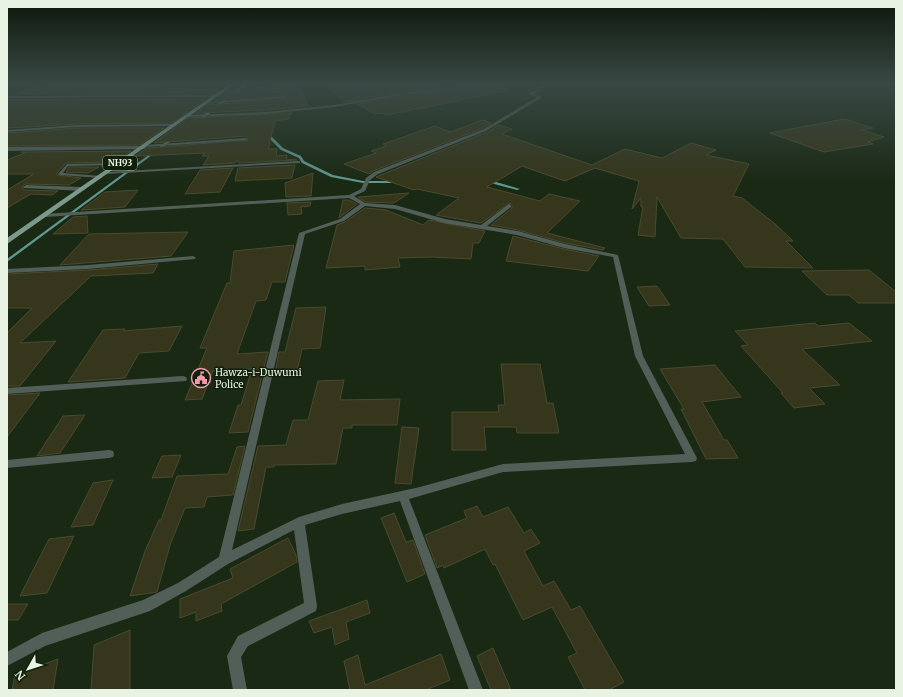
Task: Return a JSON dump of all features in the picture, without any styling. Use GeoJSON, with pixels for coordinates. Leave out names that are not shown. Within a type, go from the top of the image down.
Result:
{"type":"FeatureCollection","features":[{"type":"Feature","properties":{"kind":"main road","name":"NH93"},"geometry":{"type":"LineString","coordinates":[[7,242],[187,117]]}},
{"type":"Feature","properties":{"kind":"street"},"geometry":{"type":"LineString","coordinates":[[7,149],[145,146]]}},
{"type":"Feature","properties":{"kind":"lane"},"geometry":{"type":"LineString","coordinates":[[45,215],[350,196],[363,190],[368,179],[376,173],[485,130],[510,117]]}},
{"type":"Feature","properties":{"kind":"lane"},"geometry":{"type":"LineString","coordinates":[[7,130],[77,126],[175,125]]}},
{"type":"Feature","properties":{"kind":"lane"},"geometry":{"type":"LineString","coordinates":[[145,146],[246,139]]}},
{"type":"Feature","properties":{"kind":"lane"},"geometry":{"type":"LineString","coordinates":[[106,173],[298,162]]}},
{"type":"Feature","properties":{"kind":"lane"},"geometry":{"type":"LineString","coordinates":[[100,177],[60,174],[67,165],[118,164]]}},
{"type":"Feature","properties":{"kind":"lane"},"geometry":{"type":"LineString","coordinates":[[26,187],[82,189]]}},
{"type":"Feature","properties":{"kind":"lane"},"geometry":{"type":"LineString","coordinates":[[7,659],[42,640],[145,606],[182,587],[224,560],[299,522],[342,509],[403,496],[503,468],[692,458],[640,356],[616,256],[564,246],[518,233],[444,221],[395,207],[364,204],[350,196]]}},
{"type":"Feature","properties":{"kind":"lane"},"geometry":{"type":"LineString","coordinates":[[224,560],[302,233],[342,220],[364,204]]}},
{"type":"Feature","properties":{"kind":"lane"},"geometry":{"type":"LineString","coordinates":[[482,227],[509,206]]}},
{"type":"Feature","properties":{"kind":"lane"},"geometry":{"type":"LineString","coordinates":[[7,271],[88,267],[193,258]]}},
{"type":"Feature","properties":{"kind":"lane"},"geometry":{"type":"LineString","coordinates":[[7,391],[183,379]]}},
{"type":"Feature","properties":{"kind":"lane"},"geometry":{"type":"LineString","coordinates":[[7,464],[109,454]]}},
{"type":"Feature","properties":{"kind":"lane"},"geometry":{"type":"LineString","coordinates":[[403,496],[476,690]]}},
{"type":"Feature","properties":{"kind":"lane"},"geometry":{"type":"LineString","coordinates":[[240,690],[234,656],[243,641],[312,606],[299,522]]}},
{"type":"Feature","properties":{"kind":"building"},"geometry":{"type":"Polygon","coordinates":[[[7,117],[181,117],[172,123],[77,124],[7,128],[7,117]]]}},
{"type":"Feature","properties":{"kind":"building"},"geometry":{"type":"Polygon","coordinates":[[[289,117],[289,119],[275,121],[268,149],[277,149],[276,156],[287,155],[286,159],[297,160],[239,163],[237,160],[235,163],[203,165],[209,156],[202,156],[205,153],[135,156],[147,148],[248,140],[246,136],[154,143],[188,118],[289,117]]]}},
{"type":"Feature","properties":{"kind":"building"},"geometry":{"type":"Polygon","coordinates":[[[844,119],[873,128],[862,130],[884,137],[868,142],[873,144],[824,152],[770,133],[844,119]]]}},
{"type":"Feature","properties":{"kind":"building"},"geometry":{"type":"Polygon","coordinates":[[[483,120],[491,123],[483,128],[373,171],[369,174],[344,164],[376,153],[371,151],[387,146],[383,144],[435,126],[450,132],[483,120]]]}},
{"type":"Feature","properties":{"kind":"building"},"geometry":{"type":"Polygon","coordinates":[[[499,125],[512,129],[502,134],[592,165],[625,149],[662,158],[691,143],[716,150],[706,155],[749,164],[733,196],[742,198],[774,223],[793,241],[786,241],[813,268],[745,267],[723,239],[681,238],[657,197],[655,237],[638,235],[643,207],[641,207],[641,198],[632,209],[639,181],[595,168],[565,181],[522,166],[487,187],[540,201],[549,194],[580,201],[547,233],[605,248],[603,250],[565,243],[518,230],[491,225],[512,208],[510,203],[481,223],[436,215],[459,198],[417,189],[414,190],[376,177],[487,132],[499,125]]]}},
{"type":"Feature","properties":{"kind":"building"},"geometry":{"type":"Polygon","coordinates":[[[77,128],[164,128],[140,145],[7,146],[7,133],[77,128]]]}},
{"type":"Feature","properties":{"kind":"building"},"geometry":{"type":"Polygon","coordinates":[[[131,151],[122,157],[113,157],[107,162],[66,163],[57,175],[81,178],[69,185],[25,184],[22,187],[24,190],[58,191],[52,195],[31,194],[7,208],[7,190],[34,174],[7,174],[7,160],[25,153],[21,152],[131,151]]]}},
{"type":"Feature","properties":{"kind":"building"},"geometry":{"type":"Polygon","coordinates":[[[295,165],[292,178],[235,181],[238,168],[295,165]]]}},
{"type":"Feature","properties":{"kind":"building"},"geometry":{"type":"Polygon","coordinates":[[[69,167],[99,167],[88,173],[66,172],[69,167]]]}},
{"type":"Feature","properties":{"kind":"building"},"geometry":{"type":"Polygon","coordinates":[[[233,168],[220,192],[185,194],[200,170],[233,168]]]}},
{"type":"Feature","properties":{"kind":"building"},"geometry":{"type":"Polygon","coordinates":[[[313,173],[311,196],[286,197],[285,183],[313,173]]]}},
{"type":"Feature","properties":{"kind":"building"},"geometry":{"type":"Polygon","coordinates":[[[138,190],[125,207],[81,210],[105,192],[138,190]]]}},
{"type":"Feature","properties":{"kind":"building"},"geometry":{"type":"Polygon","coordinates":[[[409,193],[394,203],[365,202],[358,197],[409,193]]]}},
{"type":"Feature","properties":{"kind":"building"},"geometry":{"type":"Polygon","coordinates":[[[343,200],[349,200],[357,204],[339,218],[343,200]]]}},
{"type":"Feature","properties":{"kind":"building"},"geometry":{"type":"Polygon","coordinates":[[[311,202],[310,206],[301,207],[302,214],[288,215],[287,203],[311,202]]]}},
{"type":"Feature","properties":{"kind":"building"},"geometry":{"type":"Polygon","coordinates":[[[365,208],[386,210],[423,225],[429,220],[485,231],[479,243],[473,243],[471,259],[432,257],[398,258],[400,267],[365,270],[365,266],[326,268],[337,225],[345,222],[365,208]]]}},
{"type":"Feature","properties":{"kind":"building"},"geometry":{"type":"Polygon","coordinates":[[[87,216],[88,233],[53,234],[73,217],[87,216]]]}},
{"type":"Feature","properties":{"kind":"building"},"geometry":{"type":"Polygon","coordinates":[[[188,232],[171,256],[60,265],[89,234],[188,232]]]}},
{"type":"Feature","properties":{"kind":"building"},"geometry":{"type":"Polygon","coordinates":[[[513,236],[599,256],[588,271],[506,261],[513,236]]]}},
{"type":"Feature","properties":{"kind":"building"},"geometry":{"type":"Polygon","coordinates":[[[294,245],[285,282],[272,282],[266,300],[256,301],[237,354],[268,352],[248,432],[229,433],[238,405],[241,405],[252,369],[213,371],[202,399],[185,400],[207,348],[200,348],[227,283],[230,283],[234,251],[294,245]]]}},
{"type":"Feature","properties":{"kind":"building"},"geometry":{"type":"Polygon","coordinates":[[[158,264],[153,273],[91,276],[20,343],[56,341],[20,386],[7,386],[7,333],[32,308],[7,308],[7,274],[88,270],[158,264]]]}},
{"type":"Feature","properties":{"kind":"building"},"geometry":{"type":"Polygon","coordinates":[[[869,270],[896,292],[896,303],[858,303],[849,295],[827,295],[802,271],[869,270]]]}},
{"type":"Feature","properties":{"kind":"building"},"geometry":{"type":"Polygon","coordinates":[[[657,286],[670,305],[649,306],[637,287],[657,286]]]}},
{"type":"Feature","properties":{"kind":"building"},"geometry":{"type":"Polygon","coordinates":[[[326,307],[320,348],[302,349],[297,371],[275,373],[279,352],[285,352],[296,308],[326,307]]]}},
{"type":"Feature","properties":{"kind":"building"},"geometry":{"type":"Polygon","coordinates":[[[815,323],[818,326],[849,323],[872,341],[802,349],[840,385],[809,388],[825,404],[794,408],[781,393],[783,393],[741,346],[748,345],[735,331],[815,323]]]}},
{"type":"Feature","properties":{"kind":"building"},"geometry":{"type":"Polygon","coordinates":[[[182,326],[169,351],[139,353],[125,378],[68,382],[103,330],[125,329],[124,331],[182,326]]]}},
{"type":"Feature","properties":{"kind":"building"},"geometry":{"type":"Polygon","coordinates":[[[501,364],[540,364],[547,403],[553,403],[559,433],[517,433],[516,427],[484,427],[486,450],[452,450],[452,412],[499,412],[498,405],[505,405],[501,364]]]}},
{"type":"Feature","properties":{"kind":"building"},"geometry":{"type":"Polygon","coordinates":[[[715,365],[741,397],[702,402],[724,440],[727,440],[738,458],[706,459],[681,409],[684,409],[660,369],[715,365]]]}},
{"type":"Feature","properties":{"kind":"building"},"geometry":{"type":"Polygon","coordinates":[[[344,380],[340,400],[400,399],[397,425],[352,425],[352,428],[343,428],[336,464],[274,465],[274,467],[266,467],[254,529],[238,531],[258,446],[286,445],[293,420],[308,420],[318,381],[344,380]]]}},
{"type":"Feature","properties":{"kind":"building"},"geometry":{"type":"Polygon","coordinates":[[[40,393],[7,437],[7,395],[40,393]]]}},
{"type":"Feature","properties":{"kind":"building"},"geometry":{"type":"Polygon","coordinates":[[[85,415],[60,453],[37,456],[63,416],[85,415]]]}},
{"type":"Feature","properties":{"kind":"building"},"geometry":{"type":"Polygon","coordinates":[[[402,427],[419,428],[411,484],[395,483],[402,427]]]}},
{"type":"Feature","properties":{"kind":"building"},"geometry":{"type":"Polygon","coordinates":[[[245,446],[233,495],[207,497],[204,507],[185,508],[170,545],[157,592],[130,596],[145,551],[159,520],[161,520],[177,476],[228,474],[237,447],[245,446]]]}},
{"type":"Feature","properties":{"kind":"building"},"geometry":{"type":"Polygon","coordinates":[[[181,455],[172,477],[152,478],[162,456],[181,455]]]}},
{"type":"Feature","properties":{"kind":"building"},"geometry":{"type":"Polygon","coordinates":[[[113,480],[93,525],[71,527],[93,483],[113,480]]]}},
{"type":"Feature","properties":{"kind":"building"},"geometry":{"type":"Polygon","coordinates":[[[477,506],[483,517],[508,507],[524,533],[531,529],[540,543],[524,551],[543,586],[554,581],[571,610],[580,606],[624,682],[609,690],[585,690],[568,657],[577,653],[552,607],[523,620],[495,564],[493,565],[485,549],[444,568],[443,565],[437,568],[425,535],[467,518],[464,511],[477,506]]]}},
{"type":"Feature","properties":{"kind":"building"},"geometry":{"type":"Polygon","coordinates":[[[394,513],[406,542],[413,540],[425,574],[407,582],[381,518],[394,513]]]}},
{"type":"Feature","properties":{"kind":"building"},"geometry":{"type":"Polygon","coordinates":[[[74,536],[47,593],[20,596],[49,539],[74,536]]]}},
{"type":"Feature","properties":{"kind":"building"},"geometry":{"type":"Polygon","coordinates":[[[288,538],[296,555],[297,562],[221,604],[222,611],[196,621],[196,612],[180,618],[180,599],[233,578],[230,569],[288,538]]]}},
{"type":"Feature","properties":{"kind":"building"},"geometry":{"type":"Polygon","coordinates":[[[367,600],[370,613],[346,622],[349,639],[335,645],[332,627],[314,633],[309,621],[367,600]]]}},
{"type":"Feature","properties":{"kind":"building"},"geometry":{"type":"Polygon","coordinates":[[[7,604],[28,604],[18,620],[7,620],[7,604]]]}},
{"type":"Feature","properties":{"kind":"building"},"geometry":{"type":"Polygon","coordinates":[[[130,630],[130,690],[91,690],[94,645],[130,630]]]}},
{"type":"Feature","properties":{"kind":"building"},"geometry":{"type":"Polygon","coordinates":[[[493,648],[511,690],[491,690],[477,656],[493,648]]]}},
{"type":"Feature","properties":{"kind":"building"},"geometry":{"type":"Polygon","coordinates":[[[441,654],[450,680],[426,690],[350,690],[344,661],[358,655],[365,685],[441,654]]]}},
{"type":"Feature","properties":{"kind":"building"},"geometry":{"type":"Polygon","coordinates":[[[58,659],[53,690],[12,690],[15,675],[58,659]]]}},
{"type":"Feature","properties":{"kind":"waterway"},"geometry":{"type":"LineString","coordinates":[[196,122],[203,117]]}},
{"type":"Feature","properties":{"kind":"waterway"},"geometry":{"type":"LineString","coordinates":[[265,136],[271,138],[282,149],[300,157],[303,162],[332,176],[363,182],[401,182]]}},
{"type":"Feature","properties":{"kind":"waterway"},"geometry":{"type":"LineString","coordinates":[[7,261],[174,138]]}},
{"type":"Feature","properties":{"kind":"waterway"},"geometry":{"type":"LineString","coordinates":[[488,181],[518,189]]}},
{"type":"Feature","properties":{"kind":"place","name":"Hawza-i-Duwumi Police"},"geometry":{"type":"Point","coordinates":[201,378]}}]}
